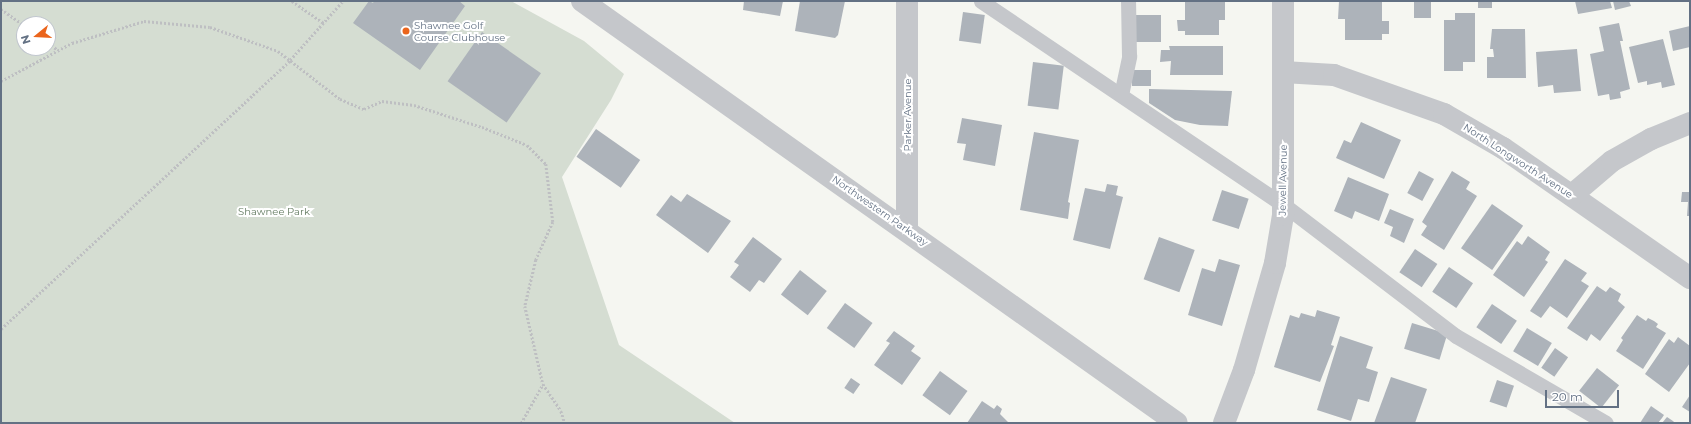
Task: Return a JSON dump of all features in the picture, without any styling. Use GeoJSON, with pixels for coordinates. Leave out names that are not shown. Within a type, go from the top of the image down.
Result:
{"type":"FeatureCollection","features":[{"type":"Feature","properties":{"kind":"street","name":"Northwestern Parkway"},"geometry":{"type":"LineString","coordinates":[[582,1],[1178,423]]}},
{"type":"Feature","properties":{"kind":"street","name":"Parker Avenue"},"geometry":{"type":"LineString","coordinates":[[907,1],[907,230]]}},
{"type":"Feature","properties":{"kind":"street","name":"Jewell Avenue"},"geometry":{"type":"LineString","coordinates":[[1224,423],[1244,370],[1275,263],[1284,205],[1283,1]]}},
{"type":"Feature","properties":{"kind":"street","name":"North Longworth Avenue"},"geometry":{"type":"LineString","coordinates":[[1283,72],[1334,75],[1444,114],[1503,148],[1690,278]]}},
{"type":"Feature","properties":{"kind":"street"},"geometry":{"type":"LineString","coordinates":[[1572,195],[1612,160],[1651,139],[1690,122]]}},
{"type":"Feature","properties":{"kind":"lane"},"geometry":{"type":"LineString","coordinates":[[981,1],[1284,205],[1456,336],[1606,423]]}},
{"type":"Feature","properties":{"kind":"lane"},"geometry":{"type":"LineString","coordinates":[[1121,95],[1129,56],[1128,1]]}},
{"type":"Feature","properties":{"kind":"path"},"geometry":{"type":"LineString","coordinates":[[292,1],[325,24]]}},
{"type":"Feature","properties":{"kind":"path"},"geometry":{"type":"LineString","coordinates":[[1,329],[290,60],[325,24],[343,1]]}},
{"type":"Feature","properties":{"kind":"path"},"geometry":{"type":"LineString","coordinates":[[1,9],[16,19]]}},
{"type":"Feature","properties":{"kind":"path"},"geometry":{"type":"LineString","coordinates":[[1,81],[72,43],[144,21],[210,27],[278,51],[340,99],[364,109],[382,100],[414,105],[482,127],[527,145],[546,164],[553,222],[536,260],[525,306],[543,384],[561,410],[565,423]]}},
{"type":"Feature","properties":{"kind":"path"},"geometry":{"type":"LineString","coordinates":[[521,423],[543,384]]}},
{"type":"Feature","properties":{"kind":"green space","name":"Shawnee Park"},"geometry":{"type":"Polygon","coordinates":[[[1,1],[511,1],[584,41],[624,74],[611,100],[562,177],[619,345],[735,423],[1,423],[1,1]]]}},
{"type":"Feature","properties":{"kind":"building","name":"Shawnee Golf Course Clubhouse"},"geometry":{"type":"Polygon","coordinates":[[[369,1],[373,3],[374,1],[459,1],[465,6],[420,70],[353,23],[369,1]]]}},
{"type":"Feature","properties":{"kind":"building"},"geometry":{"type":"Polygon","coordinates":[[[744,1],[783,1],[780,16],[743,10],[744,1]]]}},
{"type":"Feature","properties":{"kind":"building"},"geometry":{"type":"Polygon","coordinates":[[[800,1],[845,1],[838,35],[835,38],[795,31],[800,1]]]}},
{"type":"Feature","properties":{"kind":"building"},"geometry":{"type":"Polygon","coordinates":[[[1185,1],[1225,1],[1225,20],[1219,20],[1219,35],[1185,35],[1185,31],[1178,31],[1177,20],[1185,20],[1185,1]]]}},
{"type":"Feature","properties":{"kind":"building"},"geometry":{"type":"Polygon","coordinates":[[[1339,1],[1382,1],[1382,21],[1389,21],[1389,34],[1382,34],[1382,40],[1345,40],[1345,19],[1338,19],[1339,1]]]}},
{"type":"Feature","properties":{"kind":"building"},"geometry":{"type":"Polygon","coordinates":[[[1414,1],[1431,1],[1431,18],[1414,18],[1414,1]]]}},
{"type":"Feature","properties":{"kind":"building"},"geometry":{"type":"Polygon","coordinates":[[[1478,1],[1492,1],[1492,8],[1478,8],[1478,1]]]}},
{"type":"Feature","properties":{"kind":"building"},"geometry":{"type":"Polygon","coordinates":[[[1575,1],[1610,1],[1612,8],[1578,14],[1575,1]]]}},
{"type":"Feature","properties":{"kind":"building"},"geometry":{"type":"Polygon","coordinates":[[[1613,1],[1629,1],[1631,6],[1615,10],[1613,1]]]}},
{"type":"Feature","properties":{"kind":"building"},"geometry":{"type":"Polygon","coordinates":[[[963,12],[985,15],[981,44],[959,41],[963,12]]]}},
{"type":"Feature","properties":{"kind":"building"},"geometry":{"type":"Polygon","coordinates":[[[1455,13],[1475,13],[1475,62],[1463,62],[1463,71],[1444,71],[1444,20],[1455,20],[1455,13]]]}},
{"type":"Feature","properties":{"kind":"building"},"geometry":{"type":"Polygon","coordinates":[[[1134,15],[1161,15],[1161,42],[1134,42],[1134,15]]]}},
{"type":"Feature","properties":{"kind":"building"},"geometry":{"type":"Polygon","coordinates":[[[1619,23],[1623,41],[1620,41],[1630,89],[1620,92],[1621,98],[1610,100],[1609,94],[1598,96],[1590,54],[1604,51],[1599,27],[1619,23]]]}},
{"type":"Feature","properties":{"kind":"building"},"geometry":{"type":"Polygon","coordinates":[[[1690,26],[1690,47],[1673,51],[1669,31],[1690,26]]]}},
{"type":"Feature","properties":{"kind":"building"},"geometry":{"type":"Polygon","coordinates":[[[1492,29],[1525,29],[1526,78],[1487,78],[1487,57],[1494,57],[1493,49],[1490,49],[1492,29]]]}},
{"type":"Feature","properties":{"kind":"building"},"geometry":{"type":"Polygon","coordinates":[[[482,32],[541,73],[507,122],[448,81],[482,32]]]}},
{"type":"Feature","properties":{"kind":"building"},"geometry":{"type":"Polygon","coordinates":[[[1663,39],[1675,85],[1662,88],[1661,82],[1647,85],[1647,81],[1638,83],[1629,47],[1663,39]]]}},
{"type":"Feature","properties":{"kind":"building"},"geometry":{"type":"Polygon","coordinates":[[[1169,46],[1223,46],[1223,75],[1170,75],[1171,61],[1160,62],[1161,50],[1170,50],[1169,46]]]}},
{"type":"Feature","properties":{"kind":"building"},"geometry":{"type":"Polygon","coordinates":[[[1577,49],[1581,91],[1554,93],[1553,85],[1538,87],[1536,52],[1577,49]]]}},
{"type":"Feature","properties":{"kind":"building"},"geometry":{"type":"Polygon","coordinates":[[[1033,62],[1064,66],[1058,109],[1028,106],[1033,62]]]}},
{"type":"Feature","properties":{"kind":"building"},"geometry":{"type":"Polygon","coordinates":[[[1132,70],[1151,70],[1151,86],[1132,86],[1132,70]]]}},
{"type":"Feature","properties":{"kind":"building"},"geometry":{"type":"Polygon","coordinates":[[[1149,89],[1232,91],[1228,126],[1200,125],[1175,120],[1149,103],[1149,89]]]}},
{"type":"Feature","properties":{"kind":"building"},"geometry":{"type":"Polygon","coordinates":[[[962,118],[1002,125],[995,166],[963,160],[966,144],[957,143],[962,118]]]}},
{"type":"Feature","properties":{"kind":"building"},"geometry":{"type":"Polygon","coordinates":[[[1361,122],[1401,140],[1384,179],[1336,158],[1344,140],[1351,143],[1361,122]]]}},
{"type":"Feature","properties":{"kind":"building"},"geometry":{"type":"Polygon","coordinates":[[[596,129],[640,160],[621,188],[576,157],[596,129]]]}},
{"type":"Feature","properties":{"kind":"building"},"geometry":{"type":"Polygon","coordinates":[[[1034,132],[1079,140],[1068,202],[1070,203],[1068,219],[1020,210],[1034,132]]]}},
{"type":"Feature","properties":{"kind":"building"},"geometry":{"type":"Polygon","coordinates":[[[1419,171],[1434,179],[1422,201],[1407,193],[1419,171]]]}},
{"type":"Feature","properties":{"kind":"building"},"geometry":{"type":"Polygon","coordinates":[[[1452,171],[1470,182],[1466,189],[1477,196],[1444,250],[1421,235],[1427,226],[1422,222],[1452,171]]]}},
{"type":"Feature","properties":{"kind":"building"},"geometry":{"type":"Polygon","coordinates":[[[1348,177],[1389,194],[1379,221],[1355,211],[1352,219],[1334,211],[1348,177]]]}},
{"type":"Feature","properties":{"kind":"building"},"geometry":{"type":"Polygon","coordinates":[[[1107,184],[1118,186],[1116,195],[1123,197],[1110,249],[1073,240],[1085,188],[1105,192],[1107,184]]]}},
{"type":"Feature","properties":{"kind":"building"},"geometry":{"type":"Polygon","coordinates":[[[1689,188],[1690,216],[1687,216],[1688,202],[1681,202],[1682,192],[1689,192],[1689,188]]]}},
{"type":"Feature","properties":{"kind":"building"},"geometry":{"type":"Polygon","coordinates":[[[1222,190],[1249,199],[1239,229],[1212,220],[1222,190]]]}},
{"type":"Feature","properties":{"kind":"building"},"geometry":{"type":"Polygon","coordinates":[[[687,194],[731,221],[708,253],[656,215],[671,195],[681,202],[687,194]]]}},
{"type":"Feature","properties":{"kind":"building"},"geometry":{"type":"Polygon","coordinates":[[[1492,204],[1523,226],[1492,270],[1461,248],[1492,204]]]}},
{"type":"Feature","properties":{"kind":"building"},"geometry":{"type":"Polygon","coordinates":[[[1390,209],[1414,219],[1404,243],[1390,236],[1393,227],[1384,223],[1390,209]]]}},
{"type":"Feature","properties":{"kind":"building"},"geometry":{"type":"Polygon","coordinates":[[[1528,236],[1550,252],[1545,260],[1548,262],[1524,297],[1493,275],[1517,241],[1522,245],[1528,236]]]}},
{"type":"Feature","properties":{"kind":"building"},"geometry":{"type":"Polygon","coordinates":[[[753,237],[782,259],[764,283],[759,280],[750,292],[730,277],[739,265],[734,262],[753,237]]]}},
{"type":"Feature","properties":{"kind":"building"},"geometry":{"type":"Polygon","coordinates":[[[1159,237],[1195,250],[1179,292],[1144,279],[1159,237]]]}},
{"type":"Feature","properties":{"kind":"building"},"geometry":{"type":"Polygon","coordinates":[[[1415,249],[1437,264],[1422,287],[1399,272],[1415,249]]]}},
{"type":"Feature","properties":{"kind":"building"},"geometry":{"type":"Polygon","coordinates":[[[1219,259],[1240,265],[1222,326],[1188,315],[1202,268],[1215,272],[1219,259]]]}},
{"type":"Feature","properties":{"kind":"building"},"geometry":{"type":"Polygon","coordinates":[[[1565,259],[1587,273],[1581,281],[1589,286],[1567,318],[1550,306],[1541,318],[1530,311],[1565,259]]]}},
{"type":"Feature","properties":{"kind":"building"},"geometry":{"type":"Polygon","coordinates":[[[1449,267],[1473,283],[1456,308],[1432,292],[1449,267]]]}},
{"type":"Feature","properties":{"kind":"building"},"geometry":{"type":"Polygon","coordinates":[[[800,270],[827,291],[808,315],[781,294],[800,270]]]}},
{"type":"Feature","properties":{"kind":"building"},"geometry":{"type":"Polygon","coordinates":[[[1597,286],[1606,292],[1610,287],[1621,294],[1618,301],[1625,307],[1600,341],[1591,334],[1587,341],[1567,328],[1597,286]]]}},
{"type":"Feature","properties":{"kind":"building"},"geometry":{"type":"Polygon","coordinates":[[[845,303],[873,323],[854,348],[827,328],[845,303]]]}},
{"type":"Feature","properties":{"kind":"building"},"geometry":{"type":"Polygon","coordinates":[[[1492,304],[1517,321],[1501,344],[1476,327],[1492,304]]]}},
{"type":"Feature","properties":{"kind":"building"},"geometry":{"type":"Polygon","coordinates":[[[1317,310],[1340,317],[1331,345],[1334,346],[1320,382],[1274,367],[1290,315],[1299,318],[1301,313],[1315,317],[1317,310]]]}},
{"type":"Feature","properties":{"kind":"building"},"geometry":{"type":"Polygon","coordinates":[[[1637,315],[1646,321],[1648,318],[1654,321],[1658,324],[1656,327],[1666,333],[1643,369],[1616,351],[1623,340],[1621,338],[1637,315]]]}},
{"type":"Feature","properties":{"kind":"building"},"geometry":{"type":"Polygon","coordinates":[[[1412,323],[1447,334],[1439,360],[1404,349],[1412,323]]]}},
{"type":"Feature","properties":{"kind":"building"},"geometry":{"type":"Polygon","coordinates":[[[1527,328],[1552,343],[1538,366],[1513,351],[1527,328]]]}},
{"type":"Feature","properties":{"kind":"building"},"geometry":{"type":"Polygon","coordinates":[[[894,331],[915,346],[911,351],[921,358],[902,385],[874,365],[890,343],[886,341],[894,331]]]}},
{"type":"Feature","properties":{"kind":"building"},"geometry":{"type":"Polygon","coordinates":[[[1340,336],[1373,347],[1366,368],[1378,372],[1369,402],[1358,399],[1351,421],[1317,410],[1340,336]]]}},
{"type":"Feature","properties":{"kind":"building"},"geometry":{"type":"Polygon","coordinates":[[[1678,337],[1690,346],[1690,363],[1669,392],[1645,374],[1669,339],[1674,343],[1678,337]]]}},
{"type":"Feature","properties":{"kind":"building"},"geometry":{"type":"Polygon","coordinates":[[[1555,348],[1568,357],[1554,377],[1541,368],[1555,348]]]}},
{"type":"Feature","properties":{"kind":"building"},"geometry":{"type":"Polygon","coordinates":[[[1597,368],[1619,385],[1601,408],[1579,391],[1597,368]]]}},
{"type":"Feature","properties":{"kind":"building"},"geometry":{"type":"Polygon","coordinates":[[[940,371],[968,391],[950,415],[922,395],[940,371]]]}},
{"type":"Feature","properties":{"kind":"building"},"geometry":{"type":"Polygon","coordinates":[[[1391,377],[1427,389],[1415,423],[1374,423],[1391,377]]]}},
{"type":"Feature","properties":{"kind":"building"},"geometry":{"type":"Polygon","coordinates":[[[851,378],[860,384],[853,394],[844,388],[851,378]]]}},
{"type":"Feature","properties":{"kind":"building"},"geometry":{"type":"Polygon","coordinates":[[[1497,380],[1514,386],[1507,408],[1490,402],[1497,380]]]}},
{"type":"Feature","properties":{"kind":"building"},"geometry":{"type":"Polygon","coordinates":[[[1690,395],[1690,412],[1682,407],[1690,395]]]}},
{"type":"Feature","properties":{"kind":"building"},"geometry":{"type":"Polygon","coordinates":[[[982,401],[994,409],[997,405],[1002,409],[1000,414],[1009,423],[967,423],[982,401]]]}},
{"type":"Feature","properties":{"kind":"building"},"geometry":{"type":"Polygon","coordinates":[[[1651,406],[1664,415],[1658,423],[1640,423],[1651,406]]]}},
{"type":"Feature","properties":{"kind":"building"},"geometry":{"type":"Polygon","coordinates":[[[1667,417],[1673,421],[1675,423],[1662,423],[1667,417]]]}},
{"type":"Feature","properties":{"kind":"place","name":"Shawnee Golf Course Clubhouse"},"geometry":{"type":"Point","coordinates":[406,31]}}]}
